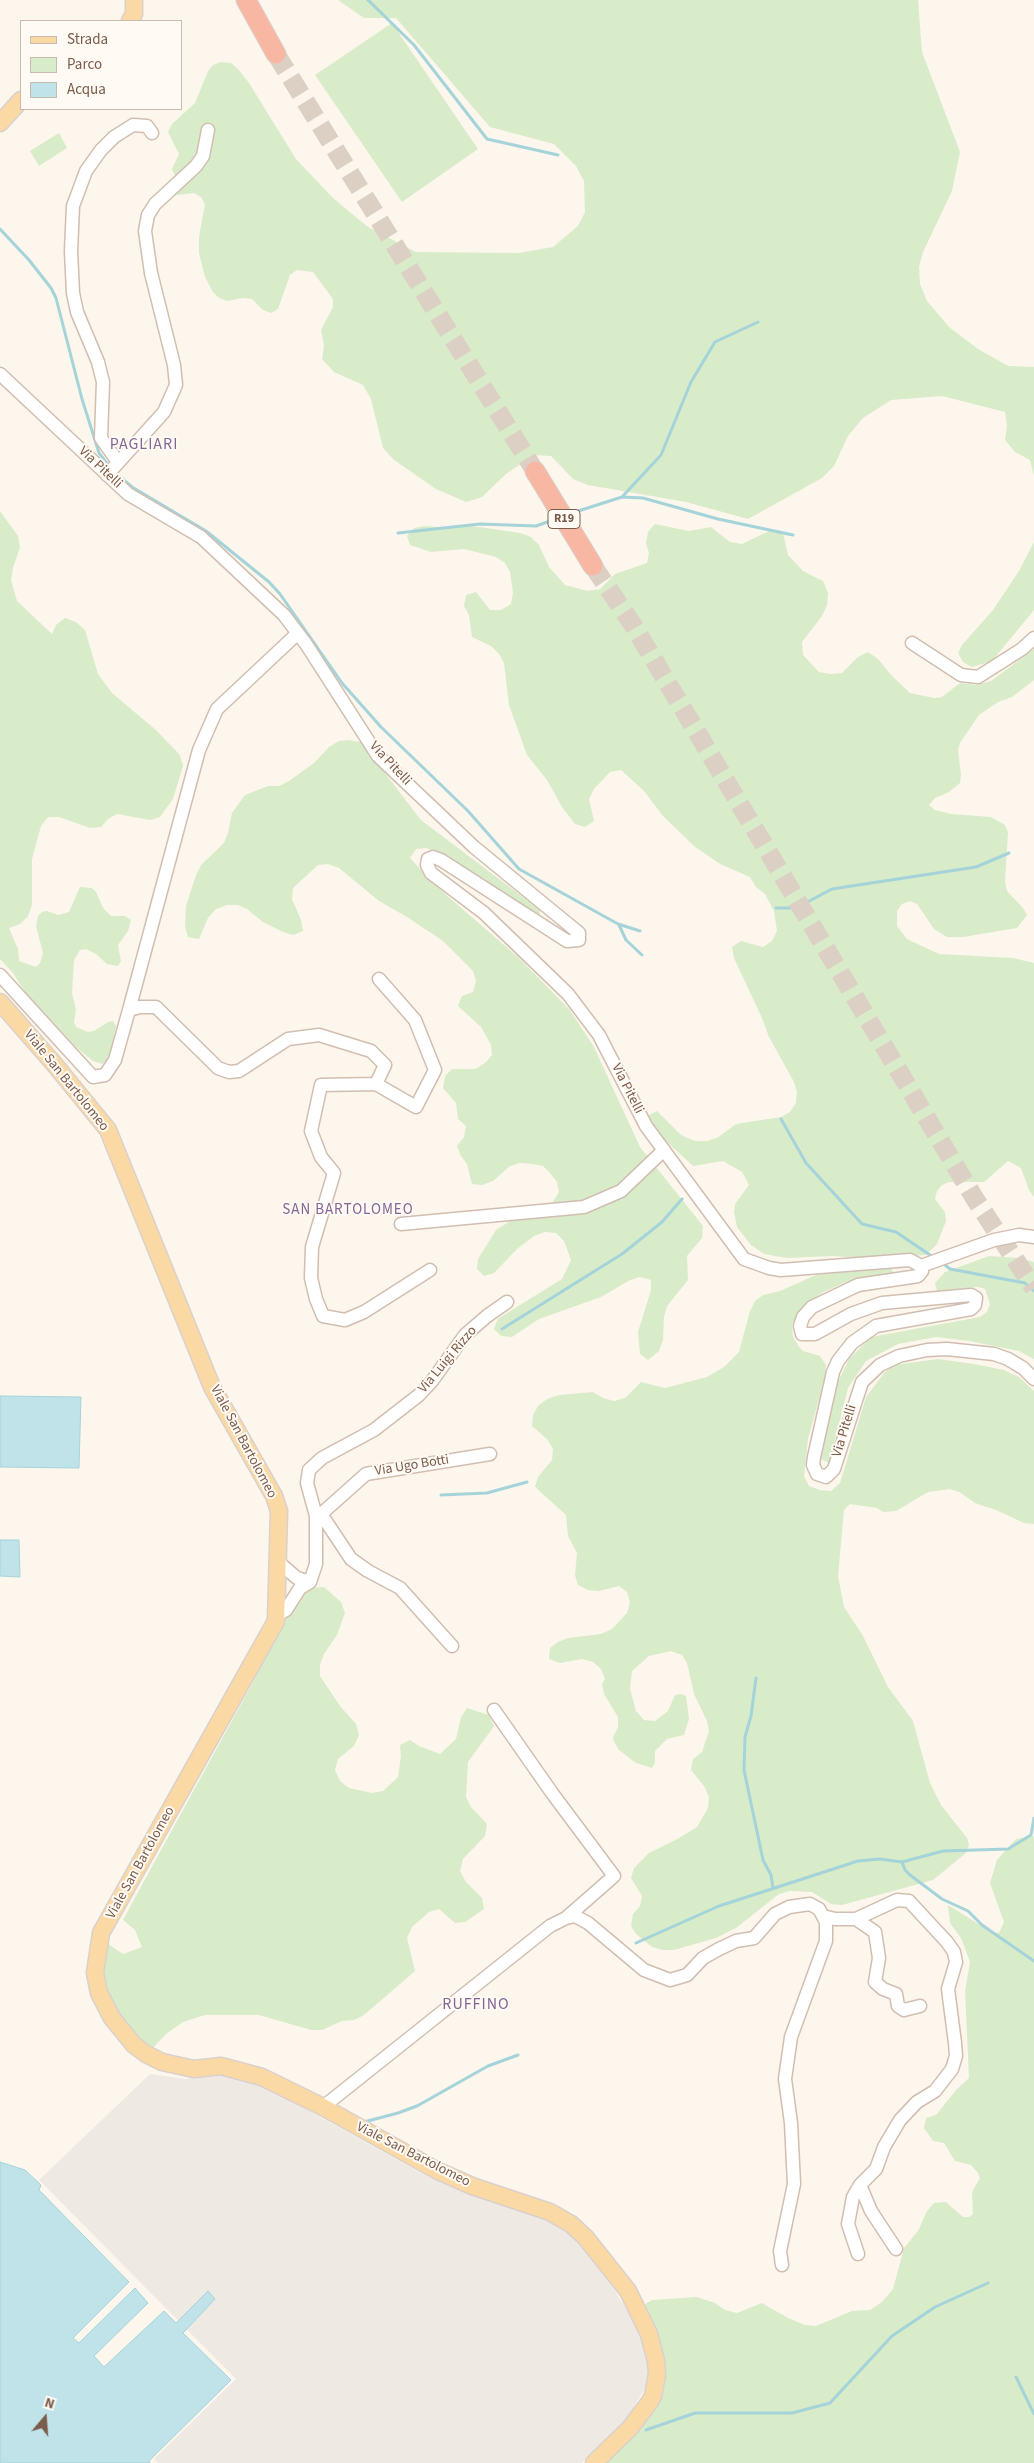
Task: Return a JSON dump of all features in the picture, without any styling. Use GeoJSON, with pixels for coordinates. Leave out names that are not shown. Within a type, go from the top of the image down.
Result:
{"type":"FeatureCollection","features":[{"type":"Feature","properties":{"kind":"highway"},"geometry":{"type":"LineString","coordinates":[[246,0],[276,54]]}},
{"type":"Feature","properties":{"kind":"highway","name":"R19"},"geometry":{"type":"LineString","coordinates":[[535,472],[594,566]]}},
{"type":"Feature","properties":{"kind":"main road"},"geometry":{"type":"LineString","coordinates":[[131,20],[134,14],[134,0]]}},
{"type":"Feature","properties":{"kind":"main road"},"geometry":{"type":"LineString","coordinates":[[0,123],[20,101]]}},
{"type":"Feature","properties":{"kind":"main road","name":"Viale San Bartolomeo"},"geometry":{"type":"LineString","coordinates":[[0,1002],[108,1130],[212,1387],[274,1496],[279,1512],[276,1621],[101,1933],[95,1973],[99,1993],[112,2018],[134,2045],[146,2054],[162,2062],[194,2069],[221,2066],[262,2077],[323,2107],[436,2170],[472,2186],[550,2212],[571,2224],[586,2238],[628,2290],[653,2347],[656,2361],[653,2396],[640,2416],[594,2463]]}},
{"type":"Feature","properties":{"kind":"street"},"geometry":{"type":"LineString","coordinates":[[152,134],[147,126],[133,125],[114,137],[101,150],[86,171],[73,206],[71,252],[73,293],[77,312],[98,362],[103,382],[101,438],[112,469],[164,412],[176,384],[174,365],[151,274],[145,231],[148,215],[155,204],[196,166],[203,156],[208,130]]}},
{"type":"Feature","properties":{"kind":"street","name":"Via Pitelli"},"geometry":{"type":"LineString","coordinates":[[0,374],[112,469],[128,494],[201,538],[284,615],[298,633],[378,756],[474,847],[579,932],[579,940],[567,941],[441,860],[433,857],[428,859],[426,866],[431,874],[484,913],[568,994],[599,1035],[646,1126],[744,1259],[781,1270],[910,1260],[921,1266],[920,1274],[914,1277],[858,1285],[812,1307],[803,1317],[800,1332],[808,1335],[815,1334],[851,1314],[882,1303],[971,1295],[977,1301],[971,1309],[876,1326],[852,1343],[838,1361],[833,1372],[814,1457],[813,1465],[817,1474],[826,1477],[834,1469],[862,1382],[880,1365],[899,1356],[927,1350],[947,1349],[994,1354],[1008,1359],[1023,1368],[1034,1379]]}},
{"type":"Feature","properties":{"kind":"street"},"geometry":{"type":"LineString","coordinates":[[0,975],[93,1077],[104,1075],[115,1060],[130,1010],[199,750],[217,709],[298,633]]}},
{"type":"Feature","properties":{"kind":"street"},"geometry":{"type":"LineString","coordinates":[[912,643],[961,675],[978,678],[1022,649],[1034,638]]}},
{"type":"Feature","properties":{"kind":"street"},"geometry":{"type":"LineString","coordinates":[[379,979],[415,1020],[435,1070],[416,1107],[376,1084],[322,1085],[311,1131],[321,1157],[334,1173],[312,1247],[311,1278],[316,1299],[323,1316],[345,1320],[364,1312],[430,1270]]}},
{"type":"Feature","properties":{"kind":"street"},"geometry":{"type":"LineString","coordinates":[[130,1010],[156,1007],[218,1068],[229,1072],[239,1071],[288,1039],[319,1035],[371,1051],[385,1065],[376,1084]]}},
{"type":"Feature","properties":{"kind":"street"},"geometry":{"type":"LineString","coordinates":[[401,1224],[584,1207],[621,1191],[664,1150]]}},
{"type":"Feature","properties":{"kind":"street"},"geometry":{"type":"LineString","coordinates":[[921,1266],[994,1240],[1020,1235],[1034,1237]]}},
{"type":"Feature","properties":{"kind":"street","name":"Via Luigi Rizzo"},"geometry":{"type":"LineString","coordinates":[[310,1582],[316,1564],[318,1515],[307,1483],[309,1470],[315,1462],[374,1430],[419,1395],[432,1381],[465,1335],[487,1316],[508,1302]]}},
{"type":"Feature","properties":{"kind":"street","name":"Via Ugo Botti"},"geometry":{"type":"LineString","coordinates":[[318,1515],[366,1474],[490,1454]]}},
{"type":"Feature","properties":{"kind":"street"},"geometry":{"type":"LineString","coordinates":[[318,1515],[351,1558],[368,1571],[400,1588],[452,1646]]}},
{"type":"Feature","properties":{"kind":"street"},"geometry":{"type":"LineString","coordinates":[[277,1561],[297,1578],[310,1582]]}},
{"type":"Feature","properties":{"kind":"street"},"geometry":{"type":"LineString","coordinates":[[277,1616],[286,1610],[300,1588],[310,1582]]}},
{"type":"Feature","properties":{"kind":"street"},"geometry":{"type":"LineString","coordinates":[[494,1710],[552,1793],[614,1876],[566,1918]]}},
{"type":"Feature","properties":{"kind":"street"},"geometry":{"type":"LineString","coordinates":[[823,1916],[835,1919],[856,1918],[897,1900],[909,1901],[947,1942],[954,1952],[956,1962],[948,1989],[956,2056],[952,2069],[935,2091],[917,2102],[900,2120],[884,2147],[876,2169],[860,2185],[853,2197],[848,2224],[858,2254]]}},
{"type":"Feature","properties":{"kind":"street"},"geometry":{"type":"LineString","coordinates":[[323,2107],[550,1926],[566,1918],[575,1916],[588,1923],[644,1970],[670,1980],[687,1974],[704,1958],[719,1949],[736,1941],[754,1938],[776,1914],[789,1907],[810,1904],[819,1910],[826,1922],[826,1941],[791,2037],[785,2079],[791,2123],[794,2184],[780,2252],[782,2265]]}},
{"type":"Feature","properties":{"kind":"street"},"geometry":{"type":"LineString","coordinates":[[856,1918],[875,1932],[879,1958],[875,1982],[883,1989],[896,1994],[898,2006],[904,2010],[920,2006]]}},
{"type":"Feature","properties":{"kind":"street"},"geometry":{"type":"LineString","coordinates":[[860,2185],[872,2211],[896,2249]]}},
{"type":"Feature","properties":{"kind":"shaded area"},"geometry":{"type":"Polygon","coordinates":[[[219,2073],[252,2079],[428,2177],[467,2194],[519,2207],[551,2219],[577,2241],[613,2288],[646,2341],[649,2365],[646,2387],[628,2417],[582,2463],[158,2463],[154,2459],[236,2379],[39,2180],[150,2074],[186,2079],[219,2073]]]}},
{"type":"Feature","properties":{"kind":"green space"},"geometry":{"type":"Polygon","coordinates":[[[338,0],[918,0],[922,52],[960,152],[952,191],[923,252],[919,267],[920,284],[927,301],[949,327],[978,349],[1008,366],[1034,367],[1034,476],[1030,460],[1015,452],[1005,440],[1007,425],[1005,412],[942,396],[891,400],[863,418],[848,436],[834,466],[822,478],[748,519],[686,502],[588,485],[573,479],[551,456],[534,455],[506,474],[482,497],[466,502],[436,489],[394,460],[383,448],[371,399],[363,385],[334,372],[322,359],[324,346],[321,330],[333,307],[333,299],[313,272],[297,270],[290,275],[278,309],[271,313],[263,310],[252,299],[243,298],[227,301],[219,298],[213,292],[205,277],[199,253],[199,237],[205,204],[201,197],[194,193],[178,195],[170,191],[175,176],[172,169],[179,154],[168,132],[172,124],[195,103],[208,71],[213,65],[221,62],[231,63],[249,83],[296,159],[333,198],[368,227],[416,252],[519,253],[553,247],[578,226],[585,212],[584,181],[576,166],[554,144],[490,127],[396,18],[364,18],[338,0]]]}},
{"type":"Feature","properties":{"kind":"green space"},"geometry":{"type":"Polygon","coordinates":[[[392,23],[478,149],[402,202],[315,75],[392,23]]]}},
{"type":"Feature","properties":{"kind":"green space"},"geometry":{"type":"Polygon","coordinates":[[[59,133],[67,148],[39,166],[30,151],[59,133]]]}},
{"type":"Feature","properties":{"kind":"green space"},"geometry":{"type":"Polygon","coordinates":[[[0,511],[18,536],[20,547],[11,580],[17,601],[52,634],[56,625],[65,618],[76,622],[85,630],[98,674],[112,693],[156,730],[180,755],[183,766],[173,799],[160,817],[150,820],[117,814],[108,819],[101,827],[90,828],[59,817],[48,817],[41,826],[32,859],[32,905],[28,916],[20,924],[9,928],[18,949],[19,961],[36,967],[40,963],[43,953],[36,926],[38,916],[42,912],[47,911],[58,915],[69,912],[80,887],[92,888],[96,892],[103,908],[111,916],[125,916],[131,920],[128,931],[118,945],[121,961],[118,966],[107,964],[96,954],[86,949],[80,950],[74,960],[72,993],[76,1010],[74,1022],[76,1027],[88,1032],[94,1031],[108,1022],[113,1021],[116,1026],[110,1055],[103,1064],[93,1061],[76,1047],[25,992],[13,973],[0,959],[0,511]]]}},
{"type":"Feature","properties":{"kind":"green space"},"geometry":{"type":"Polygon","coordinates":[[[655,524],[689,531],[711,527],[730,542],[742,544],[771,530],[783,533],[788,555],[803,571],[823,581],[828,593],[827,605],[822,616],[802,642],[803,655],[819,672],[830,674],[842,673],[858,657],[868,652],[878,659],[910,693],[934,698],[942,697],[960,683],[976,685],[991,681],[1034,649],[1034,680],[1012,697],[998,702],[979,715],[960,743],[958,750],[960,783],[949,792],[935,798],[929,805],[935,810],[951,814],[991,817],[1005,825],[1008,832],[1005,882],[1007,891],[1027,915],[1017,928],[963,937],[947,937],[934,929],[917,904],[910,901],[902,904],[897,911],[897,926],[907,939],[939,954],[1013,958],[1034,963],[1034,1197],[1029,1190],[1021,1168],[1008,1161],[984,1182],[949,1182],[942,1185],[937,1191],[935,1199],[945,1212],[946,1221],[937,1244],[926,1255],[873,1259],[833,1256],[787,1258],[764,1254],[751,1245],[737,1227],[734,1212],[735,1204],[749,1185],[742,1172],[723,1161],[693,1166],[654,1130],[649,1115],[657,1111],[681,1135],[695,1141],[707,1141],[717,1138],[736,1124],[781,1117],[790,1112],[796,1103],[797,1092],[794,1082],[769,1037],[734,958],[732,947],[741,941],[763,947],[772,941],[777,931],[774,911],[765,894],[756,887],[750,877],[720,864],[694,846],[663,816],[644,791],[621,770],[610,772],[594,789],[589,799],[594,821],[585,827],[575,824],[562,807],[547,780],[527,755],[509,705],[504,663],[491,646],[472,637],[469,615],[464,606],[466,595],[476,592],[490,610],[501,610],[511,604],[513,593],[510,572],[505,563],[496,557],[464,549],[431,552],[410,545],[407,536],[414,528],[425,526],[449,528],[472,526],[520,533],[531,537],[539,545],[549,567],[565,585],[588,591],[600,589],[615,574],[647,563],[649,553],[646,543],[648,532],[655,524]]]}},
{"type":"Feature","properties":{"kind":"green space"},"geometry":{"type":"Polygon","coordinates":[[[1034,542],[1034,610],[992,661],[972,667],[963,662],[958,653],[962,645],[993,610],[1019,571],[1034,542]]]}},
{"type":"Feature","properties":{"kind":"green space"},"geometry":{"type":"Polygon","coordinates":[[[339,741],[361,742],[421,820],[540,910],[540,918],[448,856],[426,848],[416,849],[410,858],[437,887],[519,958],[569,1009],[594,1047],[640,1147],[703,1226],[702,1238],[687,1256],[688,1280],[667,1306],[664,1317],[663,1340],[659,1351],[648,1360],[640,1354],[638,1332],[651,1290],[651,1280],[640,1277],[630,1280],[601,1297],[539,1319],[512,1337],[501,1336],[494,1329],[498,1319],[562,1279],[571,1260],[564,1241],[556,1233],[545,1232],[534,1236],[517,1249],[494,1273],[484,1276],[477,1269],[478,1259],[496,1230],[515,1218],[548,1210],[559,1192],[557,1182],[550,1173],[543,1166],[532,1164],[520,1163],[510,1166],[493,1181],[482,1185],[472,1184],[467,1164],[457,1146],[464,1137],[466,1126],[458,1119],[456,1103],[443,1088],[445,1076],[452,1069],[475,1069],[485,1063],[492,1055],[491,1045],[481,1027],[458,1006],[462,996],[473,992],[476,981],[473,971],[443,941],[379,901],[339,868],[328,864],[318,865],[293,888],[292,899],[301,920],[303,931],[293,935],[283,932],[263,922],[247,909],[238,905],[227,905],[216,909],[208,918],[199,939],[188,937],[185,927],[186,906],[196,875],[201,865],[224,843],[232,813],[245,795],[268,786],[279,786],[289,781],[314,763],[329,747],[339,741]]]}},
{"type":"Feature","properties":{"kind":"green space"},"geometry":{"type":"Polygon","coordinates":[[[989,1256],[1020,1258],[1034,1262],[1034,1359],[1019,1351],[969,1341],[936,1337],[898,1344],[866,1361],[848,1388],[829,1463],[821,1459],[835,1388],[849,1359],[871,1337],[980,1317],[987,1312],[990,1304],[985,1289],[978,1287],[937,1291],[935,1283],[945,1272],[989,1256]]]}},
{"type":"Feature","properties":{"kind":"green space"},"geometry":{"type":"Polygon","coordinates":[[[891,1268],[894,1273],[846,1282],[821,1293],[797,1315],[792,1325],[793,1337],[799,1347],[803,1351],[820,1356],[826,1365],[825,1377],[808,1439],[804,1476],[809,1486],[831,1491],[840,1483],[866,1397],[885,1372],[894,1365],[938,1359],[974,1364],[1004,1370],[1019,1377],[1034,1391],[1034,1524],[1024,1523],[975,1503],[961,1493],[950,1489],[928,1492],[896,1511],[883,1512],[877,1508],[850,1504],[844,1510],[838,1576],[844,1607],[863,1636],[888,1687],[913,1721],[930,1783],[941,1805],[967,1838],[969,1845],[966,1853],[933,1880],[842,1905],[831,1904],[812,1892],[790,1891],[779,1894],[736,1928],[716,1938],[674,1950],[652,1947],[636,1934],[631,1926],[633,1914],[640,1906],[642,1896],[631,1878],[634,1868],[649,1853],[697,1827],[708,1808],[709,1797],[704,1786],[691,1770],[693,1759],[702,1752],[709,1731],[707,1721],[694,1694],[687,1663],[682,1655],[671,1651],[649,1656],[632,1671],[630,1689],[636,1711],[644,1720],[655,1721],[668,1711],[675,1695],[681,1694],[686,1696],[689,1719],[684,1735],[667,1739],[655,1751],[655,1763],[652,1768],[636,1763],[619,1750],[614,1742],[613,1737],[618,1727],[618,1717],[604,1694],[602,1684],[605,1679],[601,1669],[593,1662],[582,1659],[560,1663],[549,1659],[550,1648],[558,1642],[568,1638],[601,1634],[612,1629],[627,1613],[630,1602],[627,1592],[619,1586],[599,1591],[588,1590],[578,1585],[575,1575],[577,1553],[568,1536],[566,1515],[535,1487],[538,1477],[552,1460],[553,1449],[547,1439],[532,1426],[533,1415],[538,1406],[547,1399],[559,1395],[593,1392],[603,1398],[614,1401],[625,1398],[641,1382],[665,1388],[707,1377],[724,1367],[739,1352],[750,1311],[755,1301],[763,1295],[780,1291],[816,1275],[891,1268]]]}},
{"type":"Feature","properties":{"kind":"green space"},"geometry":{"type":"Polygon","coordinates":[[[324,1587],[341,1602],[345,1613],[337,1635],[324,1654],[320,1665],[320,1676],[340,1706],[356,1724],[359,1735],[354,1746],[338,1759],[335,1770],[340,1781],[349,1788],[372,1793],[383,1791],[398,1777],[401,1756],[400,1745],[410,1740],[419,1746],[440,1754],[456,1739],[461,1717],[467,1708],[489,1715],[494,1726],[468,1762],[466,1797],[471,1807],[487,1824],[485,1836],[463,1859],[460,1871],[466,1882],[482,1898],[484,1909],[465,1922],[455,1923],[439,1909],[429,1912],[412,1927],[407,1938],[415,1971],[364,2015],[354,2020],[342,2021],[322,2030],[311,2030],[259,2015],[205,2015],[183,2022],[166,2034],[153,2048],[132,2034],[107,1996],[102,1961],[107,1943],[123,1954],[142,1947],[135,1930],[123,1920],[252,1684],[282,1624],[303,1594],[312,1588],[324,1587]]]}},
{"type":"Feature","properties":{"kind":"green space"},"geometry":{"type":"Polygon","coordinates":[[[1034,1836],[1034,2463],[605,2463],[636,2434],[660,2399],[663,2354],[657,2334],[642,2306],[652,2300],[697,2297],[715,2303],[725,2310],[737,2313],[762,2303],[788,2318],[805,2325],[816,2326],[852,2311],[870,2310],[882,2302],[893,2289],[904,2248],[918,2231],[927,2211],[934,2203],[946,2202],[963,2217],[969,2217],[973,2214],[972,2192],[980,2178],[978,2173],[971,2165],[955,2161],[944,2143],[933,2141],[924,2128],[926,2118],[936,2115],[957,2089],[969,2078],[965,1991],[970,1962],[961,1938],[950,1923],[948,1905],[993,1933],[999,1933],[1004,1922],[990,1883],[997,1860],[1016,1839],[1034,1836]]]}},
{"type":"Feature","properties":{"kind":"water"},"geometry":{"type":"Polygon","coordinates":[[[0,1396],[81,1397],[79,1468],[0,1467],[0,1396]]]}},
{"type":"Feature","properties":{"kind":"water"},"geometry":{"type":"Polygon","coordinates":[[[0,1540],[19,1540],[20,1577],[0,1576],[0,1540]]]}},
{"type":"Feature","properties":{"kind":"water"},"geometry":{"type":"Polygon","coordinates":[[[0,2162],[25,2170],[41,2185],[39,2190],[129,2282],[73,2338],[79,2343],[135,2288],[148,2303],[94,2356],[104,2367],[164,2311],[176,2323],[208,2291],[215,2299],[183,2333],[231,2380],[149,2461],[150,2463],[0,2463],[0,2162]]]}},
{"type":"Feature","properties":{"kind":"waterway"},"geometry":{"type":"LineString","coordinates":[[368,0],[414,45],[487,139],[558,155]]}},
{"type":"Feature","properties":{"kind":"waterway"},"geometry":{"type":"LineString","coordinates":[[0,229],[29,260],[51,288],[56,298],[82,399],[99,453],[109,466]]}},
{"type":"Feature","properties":{"kind":"waterway"},"geometry":{"type":"LineString","coordinates":[[622,497],[661,455],[691,382],[715,342],[758,322]]}},
{"type":"Feature","properties":{"kind":"waterway"},"geometry":{"type":"LineString","coordinates":[[113,471],[132,487],[206,531],[269,582],[280,594],[342,683],[381,727],[468,811],[519,869],[618,924],[640,931]]}},
{"type":"Feature","properties":{"kind":"waterway"},"geometry":{"type":"LineString","coordinates":[[572,513],[622,497],[643,498],[718,519],[793,535]]}},
{"type":"Feature","properties":{"kind":"waterway"},"geometry":{"type":"LineString","coordinates":[[398,533],[480,524],[536,526],[553,520]]}},
{"type":"Feature","properties":{"kind":"waterway"},"geometry":{"type":"LineString","coordinates":[[776,908],[796,908],[832,889],[976,867],[1009,853]]}},
{"type":"Feature","properties":{"kind":"waterway"},"geometry":{"type":"LineString","coordinates":[[619,925],[626,940],[642,955]]}},
{"type":"Feature","properties":{"kind":"waterway"},"geometry":{"type":"LineString","coordinates":[[781,1119],[806,1163],[862,1224],[896,1232],[930,1255]]}},
{"type":"Feature","properties":{"kind":"waterway"},"geometry":{"type":"LineString","coordinates":[[502,1329],[622,1254],[662,1222],[682,1199]]}},
{"type":"Feature","properties":{"kind":"waterway"},"geometry":{"type":"LineString","coordinates":[[945,1265],[950,1269],[1025,1283],[1034,1291]]}},
{"type":"Feature","properties":{"kind":"waterway"},"geometry":{"type":"LineString","coordinates":[[441,1495],[487,1493],[527,1482]]}},
{"type":"Feature","properties":{"kind":"waterway"},"geometry":{"type":"LineString","coordinates":[[756,1678],[751,1716],[745,1737],[744,1770],[763,1860],[771,1875],[773,1888]]}},
{"type":"Feature","properties":{"kind":"waterway"},"geometry":{"type":"LineString","coordinates":[[636,1943],[719,1906],[858,1861],[880,1859],[902,1862],[943,1851],[1008,1849],[1031,1835],[1034,1818]]}},
{"type":"Feature","properties":{"kind":"waterway"},"geometry":{"type":"LineString","coordinates":[[902,1862],[905,1870],[910,1875],[942,1899],[968,1911],[982,1925],[1034,1961]]}},
{"type":"Feature","properties":{"kind":"waterway"},"geometry":{"type":"LineString","coordinates":[[364,2122],[417,2106],[488,2066],[518,2055]]}},
{"type":"Feature","properties":{"kind":"waterway"},"geometry":{"type":"LineString","coordinates":[[646,2430],[695,2413],[792,2413],[830,2403],[892,2336],[935,2307],[988,2283]]}},
{"type":"Feature","properties":{"kind":"waterway"},"geometry":{"type":"LineString","coordinates":[[1016,2377],[1034,2414]]}},
{"type":"Feature","properties":{"kind":"tunnel"},"geometry":{"type":"LineString","coordinates":[[276,54],[535,471]]}},
{"type":"Feature","properties":{"kind":"tunnel"},"geometry":{"type":"LineString","coordinates":[[593,566],[633,625],[975,1199],[1034,1288]]}},
{"type":"Feature","properties":{"kind":"district","name":"PAGLIARI"},"geometry":{"type":"Point","coordinates":[144,445]}},
{"type":"Feature","properties":{"kind":"district","name":"SAN BARTOLOMEO"},"geometry":{"type":"Point","coordinates":[348,1211]}},
{"type":"Feature","properties":{"kind":"district","name":"RUFFINO"},"geometry":{"type":"Point","coordinates":[476,2005]}}]}
